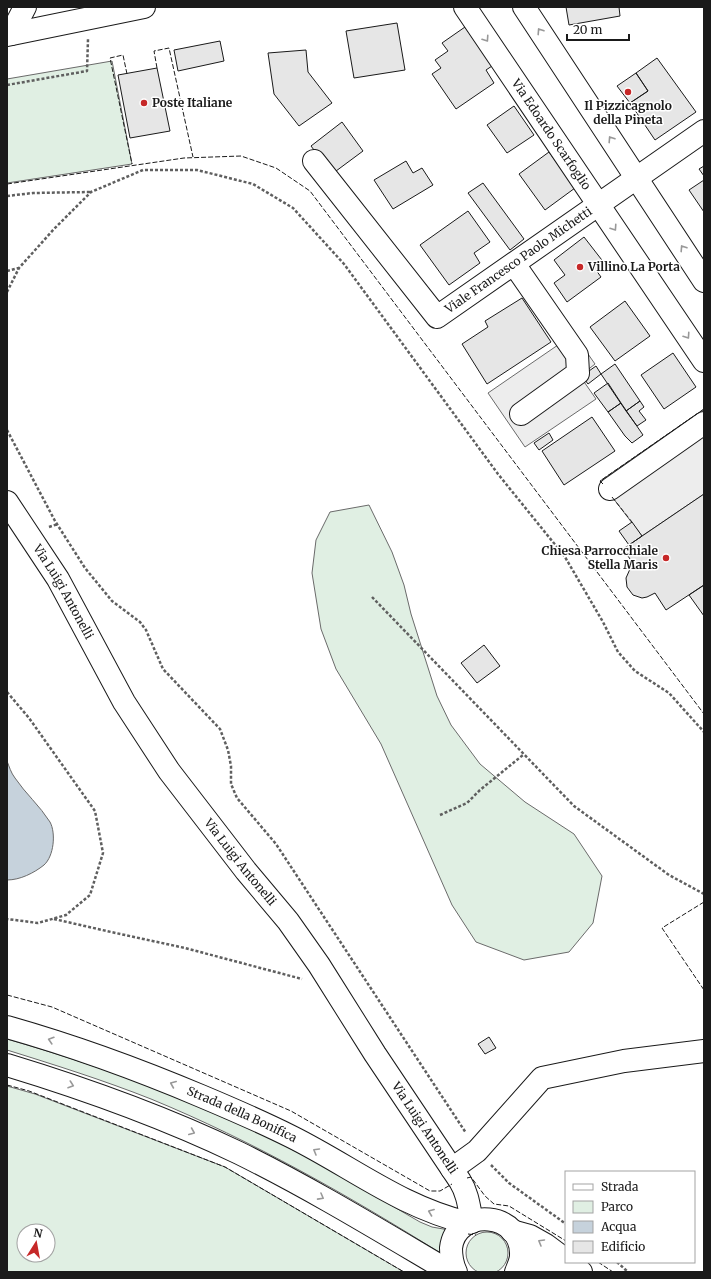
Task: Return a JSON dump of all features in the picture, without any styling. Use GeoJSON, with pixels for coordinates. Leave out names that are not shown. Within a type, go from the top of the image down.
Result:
{"type":"FeatureCollection","features":[{"type":"Feature","properties":{"kind":"street"},"geometry":{"type":"LineString","coordinates":[[9,34],[25,7]]}},
{"type":"Feature","properties":{"kind":"street"},"geometry":{"type":"LineString","coordinates":[[9,34],[144,7]]}},
{"type":"Feature","properties":{"kind":"street","name":"Via Edoardo Scarfoglio"},"geometry":{"type":"LineString","coordinates":[[465,7],[704,361]]}},
{"type":"Feature","properties":{"kind":"street"},"geometry":{"type":"LineString","coordinates":[[524,7],[704,281]]}},
{"type":"Feature","properties":{"kind":"street","name":"Viale Francesco Paolo Michetti"},"geometry":{"type":"LineString","coordinates":[[314,161],[437,317],[704,131]]}},
{"type":"Feature","properties":{"kind":"street"},"geometry":{"type":"LineString","coordinates":[[514,264],[577,355],[578,373],[521,414]]}},
{"type":"Feature","properties":{"kind":"street"},"geometry":{"type":"LineString","coordinates":[[610,489],[704,423]]}},
{"type":"Feature","properties":{"kind":"street","name":"Via Luigi Antonelli"},"geometry":{"type":"LineString","coordinates":[[7,502],[58,579],[124,702],[169,771],[246,871],[288,921],[452,1169],[465,1190],[468,1198],[470,1223]]}},
{"type":"Feature","properties":{"kind":"street","name":"Strada della Bonifica"},"geometry":{"type":"LineString","coordinates":[[7,1027],[104,1057],[213,1101],[293,1137],[402,1200],[429,1212],[470,1223]]}},
{"type":"Feature","properties":{"kind":"street"},"geometry":{"type":"LineString","coordinates":[[452,1169],[478,1151],[542,1078],[624,1061],[704,1051]]}},
{"type":"Feature","properties":{"kind":"street"},"geometry":{"type":"LineString","coordinates":[[7,1065],[60,1081],[108,1098],[239,1153],[360,1218],[440,1266],[455,1271]]}},
{"type":"Feature","properties":{"kind":"street"},"geometry":{"type":"LineString","coordinates":[[455,1271],[451,1257],[452,1244],[458,1232],[470,1223],[482,1219],[493,1220],[504,1224],[512,1231],[517,1238],[520,1247],[521,1265],[557,1272]]}},
{"type":"Feature","properties":{"kind":"street"},"geometry":{"type":"LineString","coordinates":[[512,1231],[530,1236],[546,1245],[565,1259]]}},
{"type":"Feature","properties":{"kind":"street"},"geometry":{"type":"LineString","coordinates":[[570,1263],[581,1272]]}},
{"type":"Feature","properties":{"kind":"path"},"geometry":{"type":"LineString","coordinates":[[7,84],[87,72],[89,18]]}},
{"type":"Feature","properties":{"kind":"path"},"geometry":{"type":"LineString","coordinates":[[7,196],[33,193],[91,192],[143,170],[197,170],[254,184],[294,208],[344,264],[498,474],[565,557],[603,622],[618,652],[634,671],[669,693],[704,732]]}},
{"type":"Feature","properties":{"kind":"path"},"geometry":{"type":"LineString","coordinates":[[7,292],[19,268],[54,229],[91,192]]}},
{"type":"Feature","properties":{"kind":"path"},"geometry":{"type":"LineString","coordinates":[[7,271],[19,268]]}},
{"type":"Feature","properties":{"kind":"path"},"geometry":{"type":"LineString","coordinates":[[7,430],[56,521],[85,568],[112,601],[140,622],[146,630],[163,669],[220,729],[228,750],[231,766],[231,784],[237,798],[276,844],[478,1151],[509,1183],[565,1223]]}},
{"type":"Feature","properties":{"kind":"path"},"geometry":{"type":"LineString","coordinates":[[372,597],[523,755],[574,806],[669,874],[704,894]]}},
{"type":"Feature","properties":{"kind":"path"},"geometry":{"type":"LineString","coordinates":[[7,692],[29,718],[96,811],[103,853],[90,895],[66,915],[38,923],[7,918]]}},
{"type":"Feature","properties":{"kind":"path"},"geometry":{"type":"LineString","coordinates":[[440,815],[467,803],[480,790],[523,755]]}},
{"type":"Feature","properties":{"kind":"path"},"geometry":{"type":"LineString","coordinates":[[54,918],[185,948],[333,988]]}},
{"type":"Feature","properties":{"kind":"path"},"geometry":{"type":"LineString","coordinates":[[618,1263],[628,1272]]}},
{"type":"Feature","properties":{"kind":"green space"},"geometry":{"type":"Polygon","coordinates":[[[112,61],[132,164],[7,183],[7,79],[112,61]]]}},
{"type":"Feature","properties":{"kind":"green space"},"geometry":{"type":"Polygon","coordinates":[[[369,505],[392,552],[404,585],[411,614],[437,696],[451,725],[480,764],[525,802],[574,834],[602,876],[593,923],[569,952],[524,960],[476,942],[452,905],[381,744],[336,669],[321,629],[312,573],[316,540],[330,512],[369,505]]]}},
{"type":"Feature","properties":{"kind":"green space"},"geometry":{"type":"Polygon","coordinates":[[[7,1039],[72,1059],[168,1093],[302,1154],[420,1222],[432,1227],[449,1230],[442,1254],[372,1211],[263,1151],[189,1115],[151,1099],[79,1073],[7,1050],[7,1039]]]}},
{"type":"Feature","properties":{"kind":"green space"},"geometry":{"type":"Polygon","coordinates":[[[7,1086],[35,1094],[225,1167],[404,1272],[7,1272],[7,1086]]]}},
{"type":"Feature","properties":{"kind":"green space"},"geometry":{"type":"Polygon","coordinates":[[[487,1232],[502,1238],[508,1253],[502,1268],[487,1274],[472,1268],[466,1253],[472,1238],[487,1232]]]}},
{"type":"Feature","properties":{"kind":"shaded area"},"geometry":{"type":"Polygon","coordinates":[[[574,334],[595,364],[580,376],[596,399],[525,447],[488,393],[574,334]]]}},
{"type":"Feature","properties":{"kind":"shaded area"},"geometry":{"type":"Polygon","coordinates":[[[704,409],[704,494],[642,536],[600,481],[704,409]]]}},
{"type":"Feature","properties":{"kind":"water"},"geometry":{"type":"Polygon","coordinates":[[[7,761],[10,770],[23,789],[42,810],[50,822],[53,832],[53,844],[50,856],[44,865],[27,876],[7,880],[7,761]]]}},
{"type":"Feature","properties":{"kind":"building"},"geometry":{"type":"Polygon","coordinates":[[[566,7],[619,7],[620,16],[569,25],[566,7]]]}},
{"type":"Feature","properties":{"kind":"building"},"geometry":{"type":"Polygon","coordinates":[[[397,23],[405,70],[354,78],[346,31],[397,23]]]}},
{"type":"Feature","properties":{"kind":"building"},"geometry":{"type":"Polygon","coordinates":[[[465,27],[492,66],[486,70],[494,83],[456,109],[432,74],[441,68],[435,60],[448,51],[442,43],[465,27]]]}},
{"type":"Feature","properties":{"kind":"building"},"geometry":{"type":"Polygon","coordinates":[[[220,41],[224,61],[178,71],[174,50],[220,41]]]}},
{"type":"Feature","properties":{"kind":"building"},"geometry":{"type":"Polygon","coordinates":[[[306,50],[308,72],[332,103],[299,126],[274,94],[268,53],[306,50]]]}},
{"type":"Feature","properties":{"kind":"building"},"geometry":{"type":"Polygon","coordinates":[[[657,58],[696,112],[655,140],[630,103],[648,91],[636,73],[657,58]]]}},
{"type":"Feature","properties":{"kind":"building","name":"Poste Italiane"},"geometry":{"type":"Polygon","coordinates":[[[157,68],[170,131],[130,138],[118,75],[157,68]]]}},
{"type":"Feature","properties":{"kind":"building"},"geometry":{"type":"Polygon","coordinates":[[[636,73],[648,91],[630,103],[617,86],[636,73]]]}},
{"type":"Feature","properties":{"kind":"building"},"geometry":{"type":"Polygon","coordinates":[[[514,106],[534,135],[507,153],[487,125],[514,106]]]}},
{"type":"Feature","properties":{"kind":"building"},"geometry":{"type":"Polygon","coordinates":[[[342,122],[363,151],[332,174],[311,146],[342,122]]]}},
{"type":"Feature","properties":{"kind":"building"},"geometry":{"type":"Polygon","coordinates":[[[549,152],[575,188],[545,210],[519,174],[549,152]]]}},
{"type":"Feature","properties":{"kind":"building"},"geometry":{"type":"Polygon","coordinates":[[[406,161],[413,173],[422,168],[433,185],[393,209],[374,180],[406,161]]]}},
{"type":"Feature","properties":{"kind":"building"},"geometry":{"type":"Polygon","coordinates":[[[704,166],[704,176],[699,169],[704,166]]]}},
{"type":"Feature","properties":{"kind":"building"},"geometry":{"type":"Polygon","coordinates":[[[704,180],[704,212],[689,190],[704,180]]]}},
{"type":"Feature","properties":{"kind":"building"},"geometry":{"type":"Polygon","coordinates":[[[483,183],[524,239],[510,250],[468,193],[483,183]]]}},
{"type":"Feature","properties":{"kind":"building"},"geometry":{"type":"Polygon","coordinates":[[[468,211],[490,242],[474,253],[480,263],[449,285],[420,245],[468,211]]]}},
{"type":"Feature","properties":{"kind":"building","name":"Villino La Porta"},"geometry":{"type":"Polygon","coordinates":[[[584,237],[605,264],[596,270],[601,277],[567,302],[554,283],[565,275],[554,260],[584,237]]]}},
{"type":"Feature","properties":{"kind":"building"},"geometry":{"type":"Polygon","coordinates":[[[522,298],[551,342],[487,384],[462,344],[488,327],[485,321],[522,298]]]}},
{"type":"Feature","properties":{"kind":"building"},"geometry":{"type":"Polygon","coordinates":[[[625,301],[650,336],[615,361],[590,327],[625,301]]]}},
{"type":"Feature","properties":{"kind":"building"},"geometry":{"type":"Polygon","coordinates":[[[673,353],[696,387],[664,409],[641,375],[673,353]]]}},
{"type":"Feature","properties":{"kind":"building"},"geometry":{"type":"Polygon","coordinates":[[[615,364],[640,401],[626,411],[601,374],[615,364]]]}},
{"type":"Feature","properties":{"kind":"building"},"geometry":{"type":"Polygon","coordinates":[[[596,366],[601,374],[588,384],[582,376],[596,366]]]}},
{"type":"Feature","properties":{"kind":"building"},"geometry":{"type":"Polygon","coordinates":[[[608,383],[621,403],[608,412],[594,393],[608,383]]]}},
{"type":"Feature","properties":{"kind":"building"},"geometry":{"type":"Polygon","coordinates":[[[640,401],[644,407],[639,411],[646,420],[637,426],[626,411],[640,401]]]}},
{"type":"Feature","properties":{"kind":"building"},"geometry":{"type":"Polygon","coordinates":[[[621,403],[643,435],[632,443],[625,436],[608,412],[621,403]]]}},
{"type":"Feature","properties":{"kind":"building"},"geometry":{"type":"Polygon","coordinates":[[[592,417],[615,451],[564,485],[542,451],[592,417]]]}},
{"type":"Feature","properties":{"kind":"building"},"geometry":{"type":"Polygon","coordinates":[[[549,433],[553,440],[539,450],[534,443],[549,433]]]}},
{"type":"Feature","properties":{"kind":"building","name":"Chiesa Parrocchiale Stella Maris"},"geometry":{"type":"Polygon","coordinates":[[[704,494],[704,585],[666,610],[655,593],[642,598],[633,595],[627,587],[626,578],[630,569],[635,566],[623,549],[704,494]]]}},
{"type":"Feature","properties":{"kind":"building"},"geometry":{"type":"Polygon","coordinates":[[[632,522],[642,536],[629,545],[619,531],[632,522]]]}},
{"type":"Feature","properties":{"kind":"building"},"geometry":{"type":"Polygon","coordinates":[[[704,585],[704,616],[689,595],[704,585]]]}},
{"type":"Feature","properties":{"kind":"building"},"geometry":{"type":"Polygon","coordinates":[[[484,645],[500,666],[477,683],[461,663],[484,645]]]}},
{"type":"Feature","properties":{"kind":"building"},"geometry":{"type":"Polygon","coordinates":[[[489,1037],[496,1048],[485,1054],[478,1044],[489,1037]]]}},
{"type":"Feature","properties":{"kind":"fence"},"geometry":{"type":"LineString","coordinates":[[157,68],[154,51],[169,48],[193,157]]}},
{"type":"Feature","properties":{"kind":"fence"},"geometry":{"type":"LineString","coordinates":[[127,74],[123,55],[110,58],[132,164]]}},
{"type":"Feature","properties":{"kind":"fence"},"geometry":{"type":"LineString","coordinates":[[7,184],[184,158],[241,156],[276,168],[310,191],[704,714]]}},
{"type":"Feature","properties":{"kind":"fence"},"geometry":{"type":"LineString","coordinates":[[603,484],[600,481],[704,409]]}},
{"type":"Feature","properties":{"kind":"fence"},"geometry":{"type":"LineString","coordinates":[[612,497],[632,522]]}},
{"type":"Feature","properties":{"kind":"fence"},"geometry":{"type":"LineString","coordinates":[[704,902],[662,928],[704,990]]}},
{"type":"Feature","properties":{"kind":"fence"},"geometry":{"type":"LineString","coordinates":[[7,995],[52,1007],[291,1111],[430,1191],[440,1191],[452,1184]]}},
{"type":"Feature","properties":{"kind":"fence"},"geometry":{"type":"LineString","coordinates":[[7,1085],[29,1091],[225,1167],[404,1272]]}},
{"type":"Feature","properties":{"kind":"fence"},"geometry":{"type":"LineString","coordinates":[[467,1178],[471,1177],[485,1196],[494,1204],[509,1206],[565,1240]]}},
{"type":"Feature","properties":{"kind":"fence"},"geometry":{"type":"LineString","coordinates":[[468,1234],[476,1235]]}},
{"type":"Feature","properties":{"kind":"fence"},"geometry":{"type":"LineString","coordinates":[[600,1263],[613,1272]]}},
{"type":"Feature","properties":{"kind":"place","name":"Il Pizzicagnolo della Pineta"},"geometry":{"type":"Point","coordinates":[628,92]}},
{"type":"Feature","properties":{"kind":"place","name":"Poste Italiane"},"geometry":{"type":"Point","coordinates":[144,103]}},
{"type":"Feature","properties":{"kind":"place","name":"Villino La Porta"},"geometry":{"type":"Point","coordinates":[580,267]}},
{"type":"Feature","properties":{"kind":"place","name":"Chiesa Parrocchiale Stella Maris"},"geometry":{"type":"Point","coordinates":[666,558]}}]}
